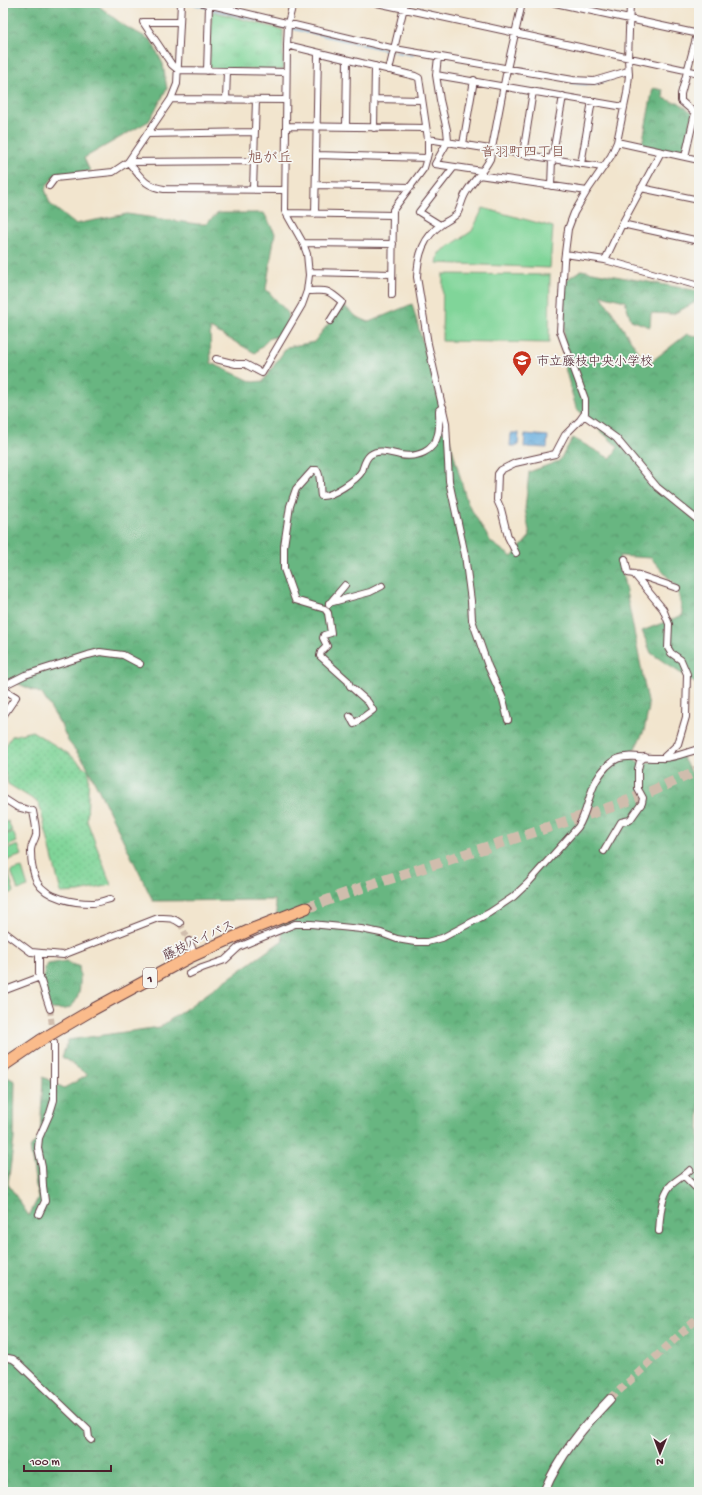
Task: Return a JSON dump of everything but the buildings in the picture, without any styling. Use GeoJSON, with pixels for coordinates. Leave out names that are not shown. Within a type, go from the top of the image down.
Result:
{"type":"FeatureCollection","features":[{"type":"Feature","properties":{"kind":"highway","name":"藤枝バイパス"},"geometry":{"type":"LineString","coordinates":[[3,1066],[42,1040],[92,1010],[190,957],[255,928],[306,908]]}},
{"type":"Feature","properties":{"kind":"street"},"geometry":{"type":"LineString","coordinates":[[49,186],[55,178],[113,172],[128,162],[170,99],[177,84],[180,3]]}},
{"type":"Feature","properties":{"kind":"street"},"geometry":{"type":"LineString","coordinates":[[216,359],[236,364],[245,364],[262,373],[302,305],[307,291],[309,272],[307,254],[304,243],[285,210],[287,45],[288,23],[293,3]]}},
{"type":"Feature","properties":{"kind":"street"},"geometry":{"type":"LineString","coordinates":[[377,3],[405,6],[516,34],[699,73]]}},
{"type":"Feature","properties":{"kind":"street"},"geometry":{"type":"LineString","coordinates":[[508,720],[503,699],[488,666],[472,620],[465,554],[449,481],[448,433],[428,344],[417,277],[418,260],[422,248],[430,234],[440,225],[455,216],[465,194],[490,159],[507,68],[522,3]]}},
{"type":"Feature","properties":{"kind":"street"},"geometry":{"type":"LineString","coordinates":[[555,3],[698,32],[681,94],[681,101],[697,114],[685,157]]}},
{"type":"Feature","properties":{"kind":"street"},"geometry":{"type":"LineString","coordinates":[[516,553],[508,537],[502,509],[497,500],[498,474],[501,470],[515,463],[555,454],[565,435],[574,428],[584,415],[585,399],[560,331],[565,254],[568,229],[574,214],[602,167],[611,156],[617,142],[627,92],[630,3]]}},
{"type":"Feature","properties":{"kind":"street"},"geometry":{"type":"LineString","coordinates":[[207,71],[206,4],[395,49],[587,81],[601,79],[628,71]]}},
{"type":"Feature","properties":{"kind":"street"},"geometry":{"type":"LineString","coordinates":[[389,70],[405,6]]}},
{"type":"Feature","properties":{"kind":"street"},"geometry":{"type":"LineString","coordinates":[[179,22],[143,22],[172,65],[178,70],[286,72]]}},
{"type":"Feature","properties":{"kind":"street"},"geometry":{"type":"LineString","coordinates":[[287,45],[419,78],[428,139],[427,158],[424,168],[393,210],[392,295]]}},
{"type":"Feature","properties":{"kind":"street"},"geometry":{"type":"LineString","coordinates":[[315,214],[318,53]]}},
{"type":"Feature","properties":{"kind":"street"},"geometry":{"type":"LineString","coordinates":[[438,57],[436,75],[448,141],[435,164],[551,186],[587,191]]}},
{"type":"Feature","properties":{"kind":"street"},"geometry":{"type":"LineString","coordinates":[[346,127],[347,60]]}},
{"type":"Feature","properties":{"kind":"street"},"geometry":{"type":"LineString","coordinates":[[374,128],[375,66]]}},
{"type":"Feature","properties":{"kind":"street"},"geometry":{"type":"LineString","coordinates":[[226,71],[226,100]]}},
{"type":"Feature","properties":{"kind":"street"},"geometry":{"type":"LineString","coordinates":[[436,75],[474,80],[624,107]]}},
{"type":"Feature","properties":{"kind":"street"},"geometry":{"type":"LineString","coordinates":[[463,144],[474,80]]}},
{"type":"Feature","properties":{"kind":"street"},"geometry":{"type":"LineString","coordinates":[[523,154],[533,91]]}},
{"type":"Feature","properties":{"kind":"street"},"geometry":{"type":"LineString","coordinates":[[551,186],[552,159],[563,96]]}},
{"type":"Feature","properties":{"kind":"street"},"geometry":{"type":"LineString","coordinates":[[170,99],[286,100]]}},
{"type":"Feature","properties":{"kind":"street"},"geometry":{"type":"LineString","coordinates":[[375,99],[422,100]]}},
{"type":"Feature","properties":{"kind":"street"},"geometry":{"type":"LineString","coordinates":[[253,189],[256,100]]}},
{"type":"Feature","properties":{"kind":"street"},"geometry":{"type":"LineString","coordinates":[[581,164],[592,101]]}},
{"type":"Feature","properties":{"kind":"street"},"geometry":{"type":"LineString","coordinates":[[286,126],[426,128]]}},
{"type":"Feature","properties":{"kind":"street"},"geometry":{"type":"LineString","coordinates":[[147,134],[255,132]]}},
{"type":"Feature","properties":{"kind":"street"},"geometry":{"type":"LineString","coordinates":[[428,139],[448,141],[602,167]]}},
{"type":"Feature","properties":{"kind":"street"},"geometry":{"type":"LineString","coordinates":[[617,142],[699,160]]}},
{"type":"Feature","properties":{"kind":"street"},"geometry":{"type":"LineString","coordinates":[[605,260],[622,224],[661,152]]}},
{"type":"Feature","properties":{"kind":"street"},"geometry":{"type":"LineString","coordinates":[[316,155],[427,158]]}},
{"type":"Feature","properties":{"kind":"street"},"geometry":{"type":"LineString","coordinates":[[128,162],[254,161]]}},
{"type":"Feature","properties":{"kind":"street"},"geometry":{"type":"LineString","coordinates":[[128,162],[152,188],[285,190]]}},
{"type":"Feature","properties":{"kind":"street"},"geometry":{"type":"LineString","coordinates":[[440,225],[420,212],[454,167]]}},
{"type":"Feature","properties":{"kind":"street"},"geometry":{"type":"LineString","coordinates":[[316,185],[411,187]]}},
{"type":"Feature","properties":{"kind":"street"},"geometry":{"type":"LineString","coordinates":[[641,188],[699,200]]}},
{"type":"Feature","properties":{"kind":"street"},"geometry":{"type":"LineString","coordinates":[[286,213],[393,215]]}},
{"type":"Feature","properties":{"kind":"street"},"geometry":{"type":"LineString","coordinates":[[622,224],[699,241]]}},
{"type":"Feature","properties":{"kind":"street"},"geometry":{"type":"LineString","coordinates":[[304,243],[392,244]]}},
{"type":"Feature","properties":{"kind":"street"},"geometry":{"type":"LineString","coordinates":[[565,254],[605,260],[699,286]]}},
{"type":"Feature","properties":{"kind":"street"},"geometry":{"type":"LineString","coordinates":[[309,272],[392,274]]}},
{"type":"Feature","properties":{"kind":"street"},"geometry":{"type":"LineString","coordinates":[[307,291],[331,292],[342,302],[330,321]]}},
{"type":"Feature","properties":{"kind":"street"},"geometry":{"type":"LineString","coordinates":[[382,586],[370,592],[327,606],[295,600],[284,569],[284,546],[290,506],[296,489],[313,470],[317,470],[320,477],[321,496],[325,496],[341,489],[355,478],[361,472],[370,455],[384,451],[409,456],[423,454],[430,450],[435,443],[438,434],[439,410],[443,407]]}},
{"type":"Feature","properties":{"kind":"street"},"geometry":{"type":"LineString","coordinates":[[584,415],[616,438],[657,487],[699,521]]}},
{"type":"Feature","properties":{"kind":"street"},"geometry":{"type":"LineString","coordinates":[[625,559],[628,573],[677,588]]}},
{"type":"Feature","properties":{"kind":"street"},"geometry":{"type":"LineString","coordinates":[[634,574],[663,609],[670,624],[668,648],[671,654],[681,660],[687,674],[686,717],[678,744],[663,758]]}},
{"type":"Feature","properties":{"kind":"street"},"geometry":{"type":"LineString","coordinates":[[345,585],[327,606],[331,632],[324,634],[323,638],[326,646],[320,652],[320,656],[348,681],[350,686],[362,695],[373,710],[354,724],[350,716]]}},
{"type":"Feature","properties":{"kind":"street"},"geometry":{"type":"LineString","coordinates":[[3,686],[25,675],[88,654],[100,652],[123,655],[140,664]]}},
{"type":"Feature","properties":{"kind":"street"},"geometry":{"type":"LineString","coordinates":[[3,689],[16,697],[3,716]]}},
{"type":"Feature","properties":{"kind":"street"},"geometry":{"type":"LineString","coordinates":[[189,974],[200,965],[225,960],[239,947],[295,924],[311,924],[361,929],[381,933],[397,939],[415,942],[427,942],[442,938],[489,913],[513,897],[528,883],[578,827],[584,818],[596,781],[612,761],[626,756],[663,758],[674,757],[699,749]]}},
{"type":"Feature","properties":{"kind":"street"},"geometry":{"type":"LineString","coordinates":[[604,851],[621,822],[630,820],[642,803],[642,798],[638,789],[638,769],[640,761],[645,757]]}},
{"type":"Feature","properties":{"kind":"street"},"geometry":{"type":"LineString","coordinates":[[3,798],[17,807],[33,810],[36,836],[32,841],[30,851],[34,874],[38,883],[44,890],[55,896],[74,901],[94,903],[110,899]]}},
{"type":"Feature","properties":{"kind":"street"},"geometry":{"type":"LineString","coordinates":[[3,930],[31,952],[56,955],[67,954],[158,918],[170,918],[180,923]]}},
{"type":"Feature","properties":{"kind":"street"},"geometry":{"type":"LineString","coordinates":[[188,941],[193,950]]}},
{"type":"Feature","properties":{"kind":"street"},"geometry":{"type":"LineString","coordinates":[[38,953],[40,977],[50,1009]]}},
{"type":"Feature","properties":{"kind":"street"},"geometry":{"type":"LineString","coordinates":[[3,991],[40,977]]}},
{"type":"Feature","properties":{"kind":"street"},"geometry":{"type":"LineString","coordinates":[[39,1214],[45,1201],[42,1167],[38,1148],[39,1138],[54,1100],[54,1043]]}},
{"type":"Feature","properties":{"kind":"street"},"geometry":{"type":"LineString","coordinates":[[659,1231],[661,1212],[670,1186],[690,1170]]}},
{"type":"Feature","properties":{"kind":"street"},"geometry":{"type":"LineString","coordinates":[[684,1176],[695,1187],[699,1188]]}},
{"type":"Feature","properties":{"kind":"street"},"geometry":{"type":"LineString","coordinates":[[3,1357],[13,1359],[22,1367],[88,1430],[89,1438],[91,1440]]}},
{"type":"Feature","properties":{"kind":"street"},"geometry":{"type":"LineString","coordinates":[[544,1492],[562,1456],[579,1433],[610,1399]]}},
{"type":"Feature","properties":{"kind":"green space"},"geometry":{"type":"Polygon","coordinates":[[[3,3],[102,3],[99,6],[123,25],[151,40],[163,64],[167,89],[149,121],[84,158],[90,171],[54,176],[45,189],[50,204],[75,224],[127,214],[206,224],[218,213],[264,213],[275,233],[266,289],[288,313],[287,325],[281,336],[270,338],[255,353],[210,328],[211,363],[253,382],[263,381],[287,347],[314,342],[343,305],[357,317],[369,322],[412,304],[467,502],[491,542],[512,557],[530,536],[525,509],[529,472],[559,461],[573,438],[611,459],[618,447],[576,408],[564,364],[564,285],[569,278],[581,270],[699,291],[696,302],[673,314],[651,313],[650,327],[631,320],[625,301],[601,295],[647,365],[687,334],[699,337],[699,686],[651,653],[642,631],[683,615],[677,588],[651,558],[619,556],[649,707],[644,731],[631,756],[641,764],[681,755],[699,785],[699,1492],[3,1492],[3,1075],[15,1081],[14,1139],[8,1184],[29,1216],[38,1198],[30,1148],[40,1136],[43,1077],[64,1088],[88,1075],[62,1057],[68,1040],[160,1027],[283,940],[274,900],[153,901],[86,764],[68,741],[61,725],[42,694],[7,679],[3,681],[3,3]]]}},
{"type":"Feature","properties":{"kind":"green space"},"geometry":{"type":"Polygon","coordinates":[[[212,11],[283,30],[283,70],[209,68],[212,11]]]}},
{"type":"Feature","properties":{"kind":"green space"},"geometry":{"type":"Polygon","coordinates":[[[653,88],[663,90],[664,98],[673,102],[678,102],[693,113],[682,154],[642,145],[653,88]]]}},
{"type":"Feature","properties":{"kind":"green space"},"geometry":{"type":"Polygon","coordinates":[[[483,208],[553,227],[550,268],[437,263],[439,253],[472,231],[483,208]]]}},
{"type":"Feature","properties":{"kind":"green space"},"geometry":{"type":"Polygon","coordinates":[[[443,274],[550,275],[549,343],[442,341],[443,274]]]}},
{"type":"Feature","properties":{"kind":"green space"},"geometry":{"type":"Polygon","coordinates":[[[32,731],[69,754],[89,771],[87,821],[111,885],[79,892],[61,893],[39,803],[8,784],[3,767],[3,750],[12,736],[32,731]]]}},
{"type":"Feature","properties":{"kind":"green space"},"geometry":{"type":"Polygon","coordinates":[[[8,821],[12,831],[3,835],[3,823],[8,821]]]}},
{"type":"Feature","properties":{"kind":"green space"},"geometry":{"type":"Polygon","coordinates":[[[13,832],[17,842],[3,848],[3,836],[13,832]]]}},
{"type":"Feature","properties":{"kind":"green space"},"geometry":{"type":"Polygon","coordinates":[[[18,845],[22,855],[3,862],[3,851],[18,845]]]}},
{"type":"Feature","properties":{"kind":"green space"},"geometry":{"type":"Polygon","coordinates":[[[22,868],[28,887],[18,890],[11,871],[22,868]]]}},
{"type":"Feature","properties":{"kind":"green space"},"geometry":{"type":"Polygon","coordinates":[[[8,872],[14,892],[4,895],[3,874],[8,872]]]}},
{"type":"Feature","properties":{"kind":"green space"},"geometry":{"type":"Polygon","coordinates":[[[66,961],[79,966],[80,984],[78,997],[71,1006],[66,1009],[50,1009],[43,1000],[41,981],[45,968],[48,964],[66,961]]]}},
{"type":"Feature","properties":{"kind":"water"},"geometry":{"type":"Polygon","coordinates":[[[511,433],[519,433],[518,446],[510,446],[511,433]]]}},
{"type":"Feature","properties":{"kind":"water"},"geometry":{"type":"Polygon","coordinates":[[[525,434],[548,436],[547,448],[524,447],[525,434]]]}},
{"type":"Feature","properties":{"kind":"waterway"},"geometry":{"type":"LineString","coordinates":[[189,3],[208,8]]}},
{"type":"Feature","properties":{"kind":"waterway"},"geometry":{"type":"LineString","coordinates":[[212,9],[286,27]]}},
{"type":"Feature","properties":{"kind":"waterway"},"geometry":{"type":"LineString","coordinates":[[289,28],[391,51]]}},
{"type":"Feature","properties":{"kind":"waterway"},"geometry":{"type":"LineString","coordinates":[[395,52],[413,55]]}},
{"type":"Feature","properties":{"kind":"waterway"},"geometry":{"type":"LineString","coordinates":[[572,83],[591,85],[613,78]]}},
{"type":"Feature","properties":{"kind":"tunnel"},"geometry":{"type":"LineString","coordinates":[[306,908],[364,887],[614,806],[699,770]]}},
{"type":"Feature","properties":{"kind":"tunnel"},"geometry":{"type":"LineString","coordinates":[[180,923],[189,941]]}},
{"type":"Feature","properties":{"kind":"tunnel"},"geometry":{"type":"LineString","coordinates":[[50,1009],[53,1035]]}},
{"type":"Feature","properties":{"kind":"tunnel"},"geometry":{"type":"LineString","coordinates":[[610,1399],[699,1317]]}},
{"type":"Feature","properties":{"kind":"place","name":"市立藤枝中央小学校"},"geometry":{"type":"Point","coordinates":[522,377]}},
{"type":"Feature","properties":{"kind":"district","name":"音羽町四丁目"},"geometry":{"type":"Point","coordinates":[523,151]}},
{"type":"Feature","properties":{"kind":"district","name":"旭が丘"},"geometry":{"type":"Point","coordinates":[270,157]}}]}
